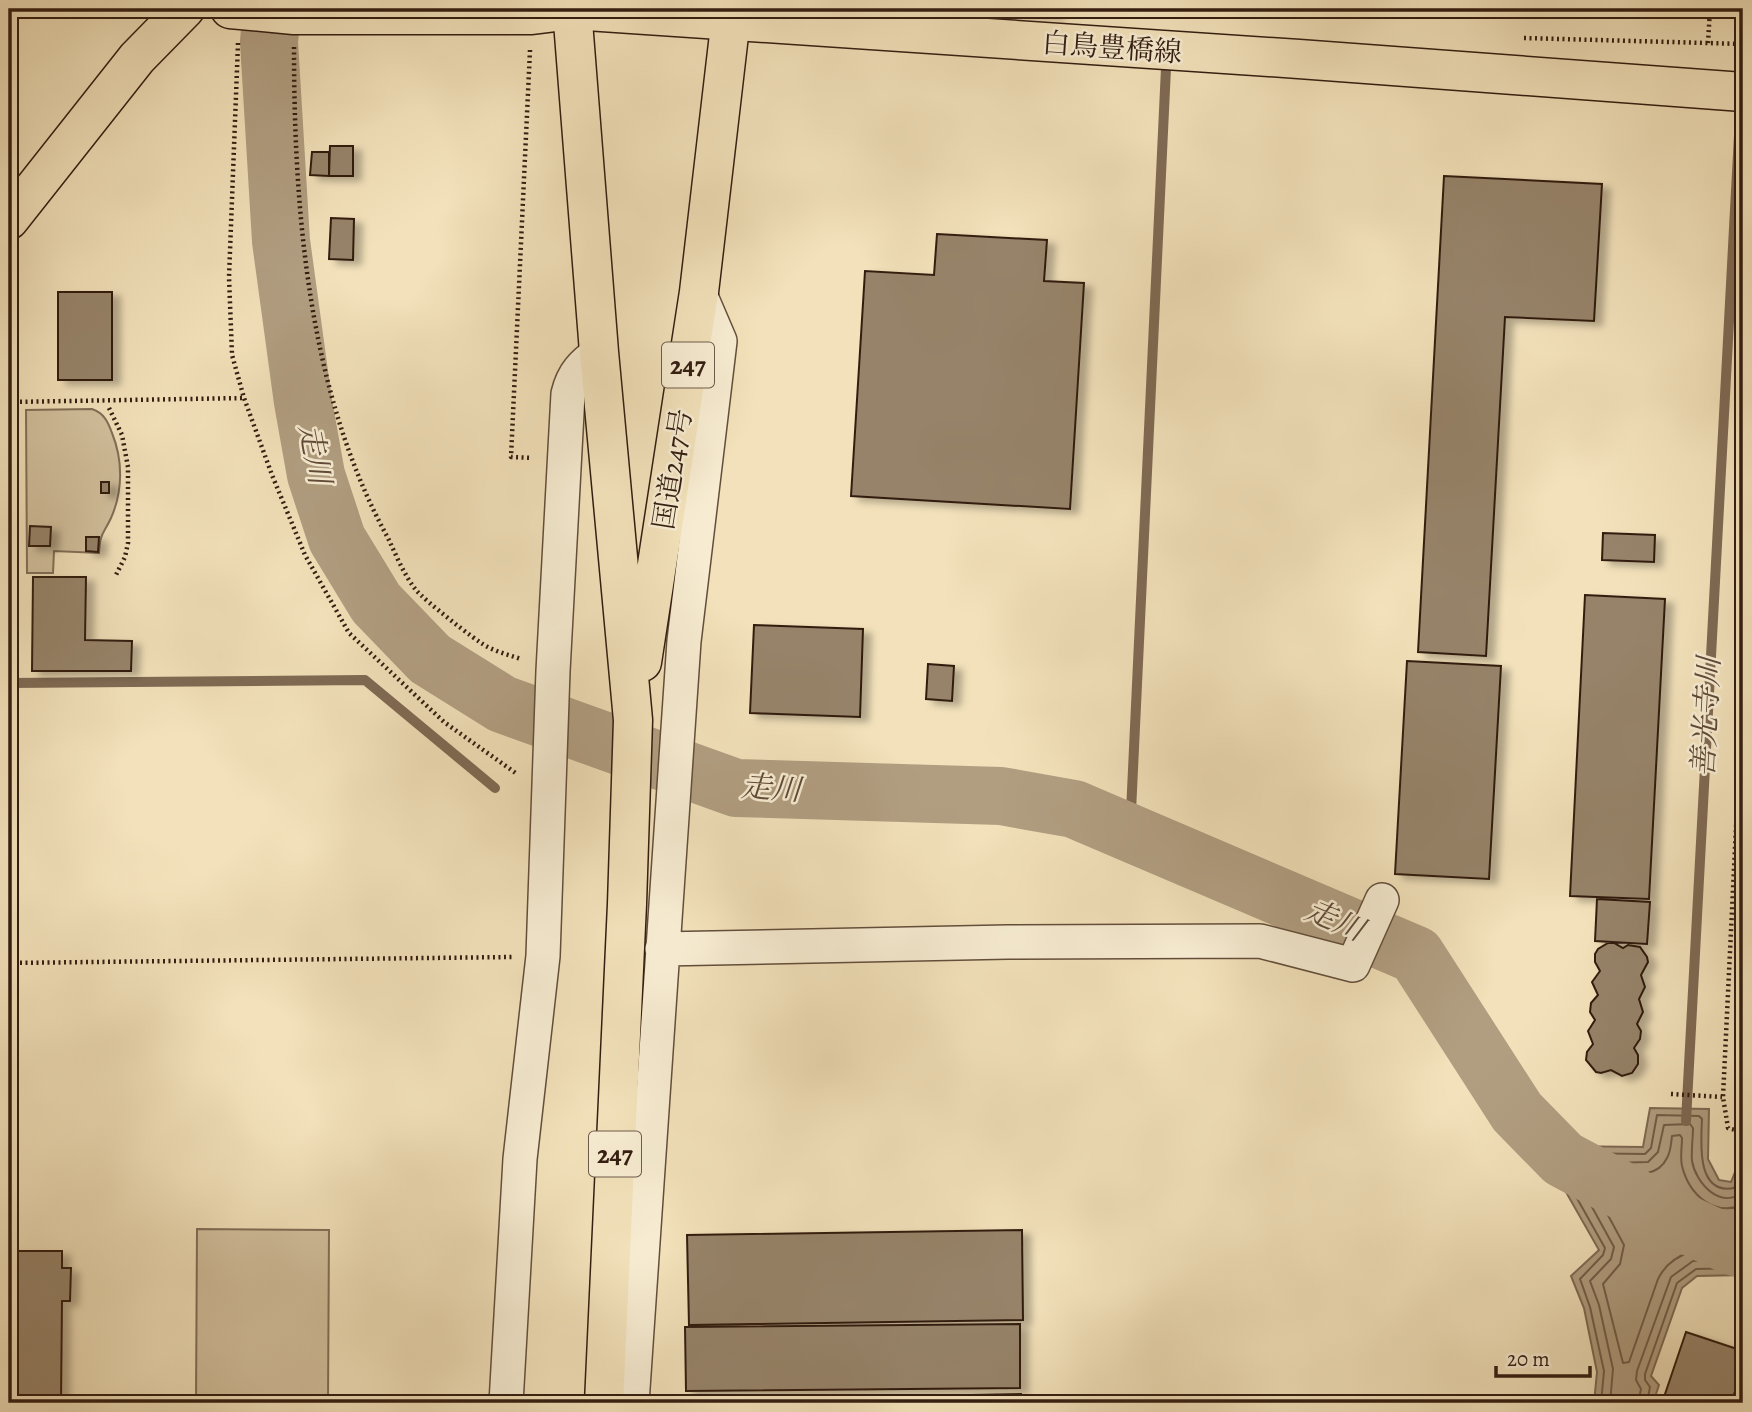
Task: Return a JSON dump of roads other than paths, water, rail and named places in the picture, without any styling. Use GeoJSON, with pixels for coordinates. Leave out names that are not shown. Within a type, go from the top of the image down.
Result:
{"type":"FeatureCollection","features":[{"type":"Feature","properties":{"kind":"main road"},"geometry":{"type":"LineString","coordinates":[[9,220],[137,58],[185,9]]}},
{"type":"Feature","properties":{"kind":"main road","name":"白鳥豊橋線"},"geometry":{"type":"LineString","coordinates":[[236,10],[294,15],[532,15],[572,9],[731,15],[1743,92]]}},
{"type":"Feature","properties":{"kind":"main road","name":"国道247号"},"geometry":{"type":"LineString","coordinates":[[572,9],[599,352],[633,720]]}},
{"type":"Feature","properties":{"kind":"main road","name":"国道247号"},"geometry":{"type":"LineString","coordinates":[[604,1403],[633,720],[699,292],[731,15]]}},
{"type":"Feature","properties":{"kind":"street"},"geometry":{"type":"LineString","coordinates":[[632,1403],[684,640],[720,341],[699,292]]}},
{"type":"Feature","properties":{"kind":"street"},"geometry":{"type":"LineString","coordinates":[[506,1403],[520,1159],[543,956],[553,671],[568,394],[571,380],[580,367],[599,352]]}},
{"type":"Feature","properties":{"kind":"street"},"geometry":{"type":"LineString","coordinates":[[662,949],[1008,942],[1260,941],[1353,965],[1382,900]]}},
{"type":"Feature","properties":{"kind":"water"},"geometry":{"type":"Polygon","coordinates":[[[1650,1108],[1709,1109],[1708,1159],[1719,1180],[1731,1182],[1743,1152],[1743,1275],[1697,1276],[1682,1288],[1651,1376],[1659,1385],[1653,1403],[1594,1403],[1597,1372],[1584,1308],[1571,1276],[1599,1250],[1546,1157],[1559,1146],[1643,1147],[1650,1108]]]}},
{"type":"Feature","properties":{"kind":"waterway","name":"走川"},"geometry":{"type":"LineString","coordinates":[[272,9],[269,42],[281,241],[316,475],[337,539],[376,603],[430,659],[502,704],[736,788],[1001,796],[1074,809],[1416,955],[1517,1112],[1563,1159],[1677,1220],[1743,1249]]}},
{"type":"Feature","properties":{"kind":"waterway","name":"走川"},"geometry":{"type":"LineString","coordinates":[[269,42],[277,22]]}},
{"type":"Feature","properties":{"kind":"waterway","name":"善光寺川"},"geometry":{"type":"LineString","coordinates":[[1742,83],[1743,59]]}},
{"type":"Feature","properties":{"kind":"waterway"},"geometry":{"type":"LineString","coordinates":[[1130,833],[1166,68]]}},
{"type":"Feature","properties":{"kind":"waterway","name":"善光寺川"},"geometry":{"type":"LineString","coordinates":[[1686,1121],[1741,98]]}},
{"type":"Feature","properties":{"kind":"waterway"},"geometry":{"type":"LineString","coordinates":[[9,683],[365,680],[495,788]]}}]}
